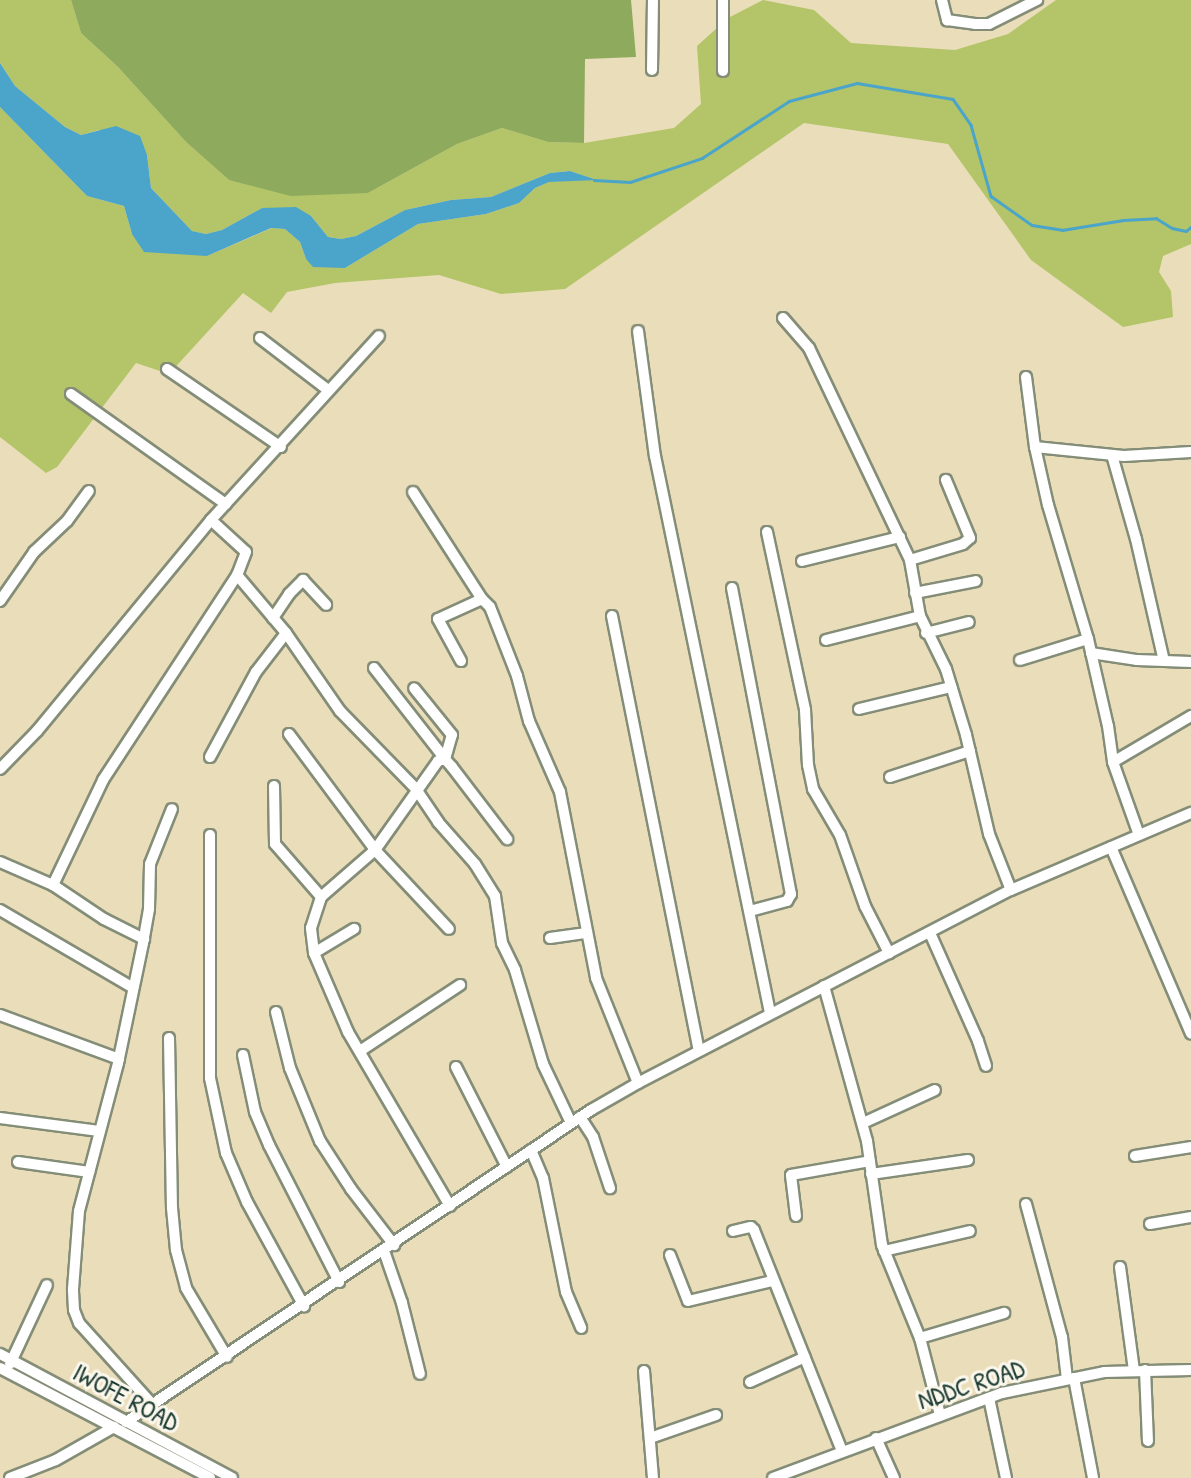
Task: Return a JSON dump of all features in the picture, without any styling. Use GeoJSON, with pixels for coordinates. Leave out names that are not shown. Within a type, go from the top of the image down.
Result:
{"type":"FeatureCollection","features":[{"type":"Feature","properties":{"kind":"street"},"geometry":{"type":"LineString","coordinates":[[652,70],[653,0]]}},
{"type":"Feature","properties":{"kind":"street"},"geometry":{"type":"LineString","coordinates":[[723,0],[723,71]]}},
{"type":"Feature","properties":{"kind":"street"},"geometry":{"type":"LineString","coordinates":[[942,0],[947,20],[961,24],[989,24],[1033,1]]}},
{"type":"Feature","properties":{"kind":"street"},"geometry":{"type":"LineString","coordinates":[[783,318],[809,348],[910,560],[920,616],[926,633],[939,653],[951,687],[970,751],[989,834],[1011,890]]}},
{"type":"Feature","properties":{"kind":"street"},"geometry":{"type":"LineString","coordinates":[[638,331],[655,456],[770,1013]]}},
{"type":"Feature","properties":{"kind":"street"},"geometry":{"type":"LineString","coordinates":[[0,769],[37,731],[211,520],[281,447],[328,390],[379,336]]}},
{"type":"Feature","properties":{"kind":"street"},"geometry":{"type":"LineString","coordinates":[[260,338],[328,390]]}},
{"type":"Feature","properties":{"kind":"street"},"geometry":{"type":"LineString","coordinates":[[167,369],[281,447]]}},
{"type":"Feature","properties":{"kind":"street"},"geometry":{"type":"LineString","coordinates":[[1026,377],[1035,447],[1060,553],[1088,639],[1113,762],[1139,835]]}},
{"type":"Feature","properties":{"kind":"street"},"geometry":{"type":"LineString","coordinates":[[71,394],[226,504]]}},
{"type":"Feature","properties":{"kind":"street"},"geometry":{"type":"LineString","coordinates":[[1035,447],[1112,455],[1191,452]]}},
{"type":"Feature","properties":{"kind":"street"},"geometry":{"type":"LineString","coordinates":[[1112,455],[1136,539],[1164,661]]}},
{"type":"Feature","properties":{"kind":"street"},"geometry":{"type":"LineString","coordinates":[[910,560],[963,544],[970,538],[946,480]]}},
{"type":"Feature","properties":{"kind":"street"},"geometry":{"type":"LineString","coordinates":[[0,601],[34,552],[67,521],[89,491]]}},
{"type":"Feature","properties":{"kind":"street"},"geometry":{"type":"LineString","coordinates":[[412,492],[482,600],[490,607],[517,676],[529,721],[560,792],[585,933],[596,978],[638,1083]]}},
{"type":"Feature","properties":{"kind":"street"},"geometry":{"type":"LineString","coordinates":[[53,885],[103,780],[237,575],[246,552],[211,520]]}},
{"type":"Feature","properties":{"kind":"street"},"geometry":{"type":"LineString","coordinates":[[767,532],[805,710],[808,765],[813,789],[839,835],[865,906],[889,953]]}},
{"type":"Feature","properties":{"kind":"street"},"geometry":{"type":"LineString","coordinates":[[802,561],[900,537]]}},
{"type":"Feature","properties":{"kind":"street"},"geometry":{"type":"LineString","coordinates":[[237,575],[286,634],[340,711],[416,789],[438,822],[475,864],[495,896],[502,943],[514,970],[543,1063],[576,1120],[593,1137],[610,1188]]}},
{"type":"Feature","properties":{"kind":"street"},"geometry":{"type":"LineString","coordinates":[[273,618],[289,594],[303,580],[326,605]]}},
{"type":"Feature","properties":{"kind":"street"},"geometry":{"type":"LineString","coordinates":[[915,593],[976,581]]}},
{"type":"Feature","properties":{"kind":"street"},"geometry":{"type":"LineString","coordinates":[[732,588],[791,894],[787,901],[750,911]]}},
{"type":"Feature","properties":{"kind":"street"},"geometry":{"type":"LineString","coordinates":[[461,661],[438,619],[482,600]]}},
{"type":"Feature","properties":{"kind":"street"},"geometry":{"type":"LineString","coordinates":[[612,615],[699,1050]]}},
{"type":"Feature","properties":{"kind":"street"},"geometry":{"type":"LineString","coordinates":[[826,640],[920,616]]}},
{"type":"Feature","properties":{"kind":"street"},"geometry":{"type":"LineString","coordinates":[[926,633],[969,622]]}},
{"type":"Feature","properties":{"kind":"street"},"geometry":{"type":"LineString","coordinates":[[210,757],[256,672],[286,634]]}},
{"type":"Feature","properties":{"kind":"street"},"geometry":{"type":"LineString","coordinates":[[1020,660],[1088,639]]}},
{"type":"Feature","properties":{"kind":"street"},"geometry":{"type":"LineString","coordinates":[[1091,653],[1191,662]]}},
{"type":"Feature","properties":{"kind":"street"},"geometry":{"type":"LineString","coordinates":[[374,668],[507,839]]}},
{"type":"Feature","properties":{"kind":"street"},"geometry":{"type":"LineString","coordinates":[[859,709],[951,687]]}},
{"type":"Feature","properties":{"kind":"street"},"geometry":{"type":"LineString","coordinates":[[414,688],[452,735],[445,759]]}},
{"type":"Feature","properties":{"kind":"street"},"geometry":{"type":"LineString","coordinates":[[1113,762],[1191,716]]}},
{"type":"Feature","properties":{"kind":"street"},"geometry":{"type":"LineString","coordinates":[[289,734],[375,850],[414,887],[449,929]]}},
{"type":"Feature","properties":{"kind":"street"},"geometry":{"type":"LineString","coordinates":[[890,777],[970,751]]}},
{"type":"Feature","properties":{"kind":"street"},"geometry":{"type":"LineString","coordinates":[[445,759],[438,761],[416,789],[375,850],[321,897],[311,928],[314,953],[360,1051],[450,1206]]}},
{"type":"Feature","properties":{"kind":"street"},"geometry":{"type":"LineString","coordinates":[[274,786],[275,844],[321,897]]}},
{"type":"Feature","properties":{"kind":"street"},"geometry":{"type":"LineString","coordinates":[[153,1405],[79,1323],[74,1310],[75,1244],[89,1171],[119,1059],[132,986],[144,939],[149,909],[149,864],[172,809]]}},
{"type":"Feature","properties":{"kind":"street"},"geometry":{"type":"LineString","coordinates":[[126,1422],[304,1306],[576,1120],[638,1083],[1011,890],[1191,813]]}},
{"type":"Feature","properties":{"kind":"street"},"geometry":{"type":"LineString","coordinates":[[210,835],[212,1090],[226,1153],[304,1306]]}},
{"type":"Feature","properties":{"kind":"street"},"geometry":{"type":"LineString","coordinates":[[1111,847],[1188,1020],[1191,1034]]}},
{"type":"Feature","properties":{"kind":"street"},"geometry":{"type":"LineString","coordinates":[[0,862],[53,885],[104,919],[144,939]]}},
{"type":"Feature","properties":{"kind":"street"},"geometry":{"type":"LineString","coordinates":[[0,910],[132,986]]}},
{"type":"Feature","properties":{"kind":"street"},"geometry":{"type":"LineString","coordinates":[[314,953],[354,929]]}},
{"type":"Feature","properties":{"kind":"street"},"geometry":{"type":"LineString","coordinates":[[550,938],[585,933]]}},
{"type":"Feature","properties":{"kind":"street"},"geometry":{"type":"LineString","coordinates":[[930,933],[978,1041],[986,1066]]}},
{"type":"Feature","properties":{"kind":"street"},"geometry":{"type":"LineString","coordinates":[[360,1051],[460,985]]}},
{"type":"Feature","properties":{"kind":"street"},"geometry":{"type":"LineString","coordinates":[[824,986],[863,1123],[884,1251],[920,1338],[940,1415]]}},
{"type":"Feature","properties":{"kind":"street"},"geometry":{"type":"LineString","coordinates":[[276,1012],[290,1068],[320,1141],[351,1189],[394,1245]]}},
{"type":"Feature","properties":{"kind":"street"},"geometry":{"type":"LineString","coordinates":[[0,1015],[119,1059]]}},
{"type":"Feature","properties":{"kind":"street"},"geometry":{"type":"LineString","coordinates":[[169,1038],[172,1208],[176,1250],[186,1288],[227,1357]]}},
{"type":"Feature","properties":{"kind":"street"},"geometry":{"type":"LineString","coordinates":[[243,1055],[255,1112],[268,1145],[339,1282]]}},
{"type":"Feature","properties":{"kind":"street"},"geometry":{"type":"LineString","coordinates":[[456,1067],[507,1167]]}},
{"type":"Feature","properties":{"kind":"street"},"geometry":{"type":"LineString","coordinates":[[863,1123],[935,1090]]}},
{"type":"Feature","properties":{"kind":"street"},"geometry":{"type":"LineString","coordinates":[[0,1118],[99,1131]]}},
{"type":"Feature","properties":{"kind":"street"},"geometry":{"type":"LineString","coordinates":[[1135,1156],[1191,1147]]}},
{"type":"Feature","properties":{"kind":"street"},"geometry":{"type":"LineString","coordinates":[[531,1150],[543,1178],[566,1292],[581,1328]]}},
{"type":"Feature","properties":{"kind":"street"},"geometry":{"type":"LineString","coordinates":[[871,1174],[968,1160]]}},
{"type":"Feature","properties":{"kind":"street"},"geometry":{"type":"LineString","coordinates":[[796,1216],[791,1175],[870,1161]]}},
{"type":"Feature","properties":{"kind":"street"},"geometry":{"type":"LineString","coordinates":[[18,1162],[89,1171]]}},
{"type":"Feature","properties":{"kind":"street"},"geometry":{"type":"LineString","coordinates":[[1026,1204],[1062,1337],[1093,1478]]}},
{"type":"Feature","properties":{"kind":"street"},"geometry":{"type":"LineString","coordinates":[[1150,1224],[1191,1217]]}},
{"type":"Feature","properties":{"kind":"street"},"geometry":{"type":"LineString","coordinates":[[733,1231],[751,1227],[842,1451]]}},
{"type":"Feature","properties":{"kind":"street"},"geometry":{"type":"LineString","coordinates":[[884,1251],[970,1231]]}},
{"type":"Feature","properties":{"kind":"street"},"geometry":{"type":"LineString","coordinates":[[384,1251],[402,1303],[420,1374]]}},
{"type":"Feature","properties":{"kind":"street"},"geometry":{"type":"LineString","coordinates":[[670,1255],[688,1301],[772,1281]]}},
{"type":"Feature","properties":{"kind":"street"},"geometry":{"type":"LineString","coordinates":[[1120,1267],[1134,1370]]}},
{"type":"Feature","properties":{"kind":"street"},"geometry":{"type":"LineString","coordinates":[[3,1369],[13,1359],[47,1285]]}},
{"type":"Feature","properties":{"kind":"street"},"geometry":{"type":"LineString","coordinates":[[920,1338],[1004,1313]]}},
{"type":"Feature","properties":{"kind":"street","name":"IWOFE ROAD"},"geometry":{"type":"LineString","coordinates":[[0,1354],[232,1478]]}},
{"type":"Feature","properties":{"kind":"street"},"geometry":{"type":"LineString","coordinates":[[750,1382],[805,1357]]}},
{"type":"Feature","properties":{"kind":"street","name":"IWOFE ROAD"},"geometry":{"type":"LineString","coordinates":[[3,1369],[210,1478]]}},
{"type":"Feature","properties":{"kind":"street","name":"NDDC ROAD"},"geometry":{"type":"LineString","coordinates":[[773,1478],[989,1398],[1071,1378],[1134,1370],[1191,1370]]}},
{"type":"Feature","properties":{"kind":"street"},"geometry":{"type":"LineString","coordinates":[[1145,1370],[1148,1441]]}},
{"type":"Feature","properties":{"kind":"street"},"geometry":{"type":"LineString","coordinates":[[645,1371],[653,1478]]}},
{"type":"Feature","properties":{"kind":"street"},"geometry":{"type":"LineString","coordinates":[[989,1398],[1006,1478]]}},
{"type":"Feature","properties":{"kind":"street"},"geometry":{"type":"LineString","coordinates":[[650,1438],[716,1415]]}},
{"type":"Feature","properties":{"kind":"street"},"geometry":{"type":"LineString","coordinates":[[17,1477],[55,1460],[114,1427]]}},
{"type":"Feature","properties":{"kind":"street"},"geometry":{"type":"LineString","coordinates":[[876,1438],[894,1478]]}},
{"type":"Feature","properties":{"kind":"green space"},"geometry":{"type":"Polygon","coordinates":[[[0,0],[71,0],[81,33],[118,67],[186,142],[229,180],[368,193],[457,144],[502,128],[548,142],[584,143],[674,128],[701,104],[697,46],[728,18],[763,0],[814,10],[851,43],[955,50],[1008,34],[1056,0],[1191,0],[1191,244],[1163,256],[1159,272],[1171,291],[1173,317],[1123,327],[1031,260],[948,144],[804,123],[565,289],[501,294],[439,275],[335,283],[287,292],[271,313],[243,293],[169,374],[136,363],[57,467],[46,473],[0,437],[0,107],[87,196],[124,206],[132,234],[207,256],[272,228],[285,229],[300,242],[306,259],[345,268],[418,224],[486,214],[519,203],[535,188],[549,182],[593,179],[570,171],[550,173],[491,197],[451,200],[405,210],[356,236],[341,239],[328,237],[311,216],[262,208],[222,230],[206,234],[192,231],[151,188],[147,155],[99,130],[81,135],[65,127],[15,86],[0,63],[0,0]]]}},
{"type":"Feature","properties":{"kind":"green space"},"geometry":{"type":"Polygon","coordinates":[[[71,0],[631,0],[636,57],[585,59],[584,143],[548,142],[502,128],[457,144],[368,193],[291,196],[229,180],[186,142],[118,67],[81,33],[71,0]]]}},
{"type":"Feature","properties":{"kind":"water"},"geometry":{"type":"Polygon","coordinates":[[[0,63],[15,86],[65,127],[81,135],[116,126],[140,136],[147,155],[151,188],[192,231],[206,234],[222,230],[262,208],[296,207],[311,216],[328,237],[341,239],[356,236],[405,210],[451,200],[491,197],[550,173],[570,171],[597,180],[549,182],[535,188],[519,203],[486,214],[418,224],[345,268],[313,267],[306,259],[300,242],[285,229],[271,228],[207,256],[144,252],[132,234],[124,206],[87,196],[0,107],[0,63]]]}},
{"type":"Feature","properties":{"kind":"waterway"},"geometry":{"type":"LineString","coordinates":[[594,180],[630,182],[702,158],[789,101],[857,83],[953,99],[971,125],[991,196],[1032,225],[1062,230],[1123,220],[1156,218],[1172,228],[1186,231],[1191,227]]}}]}
